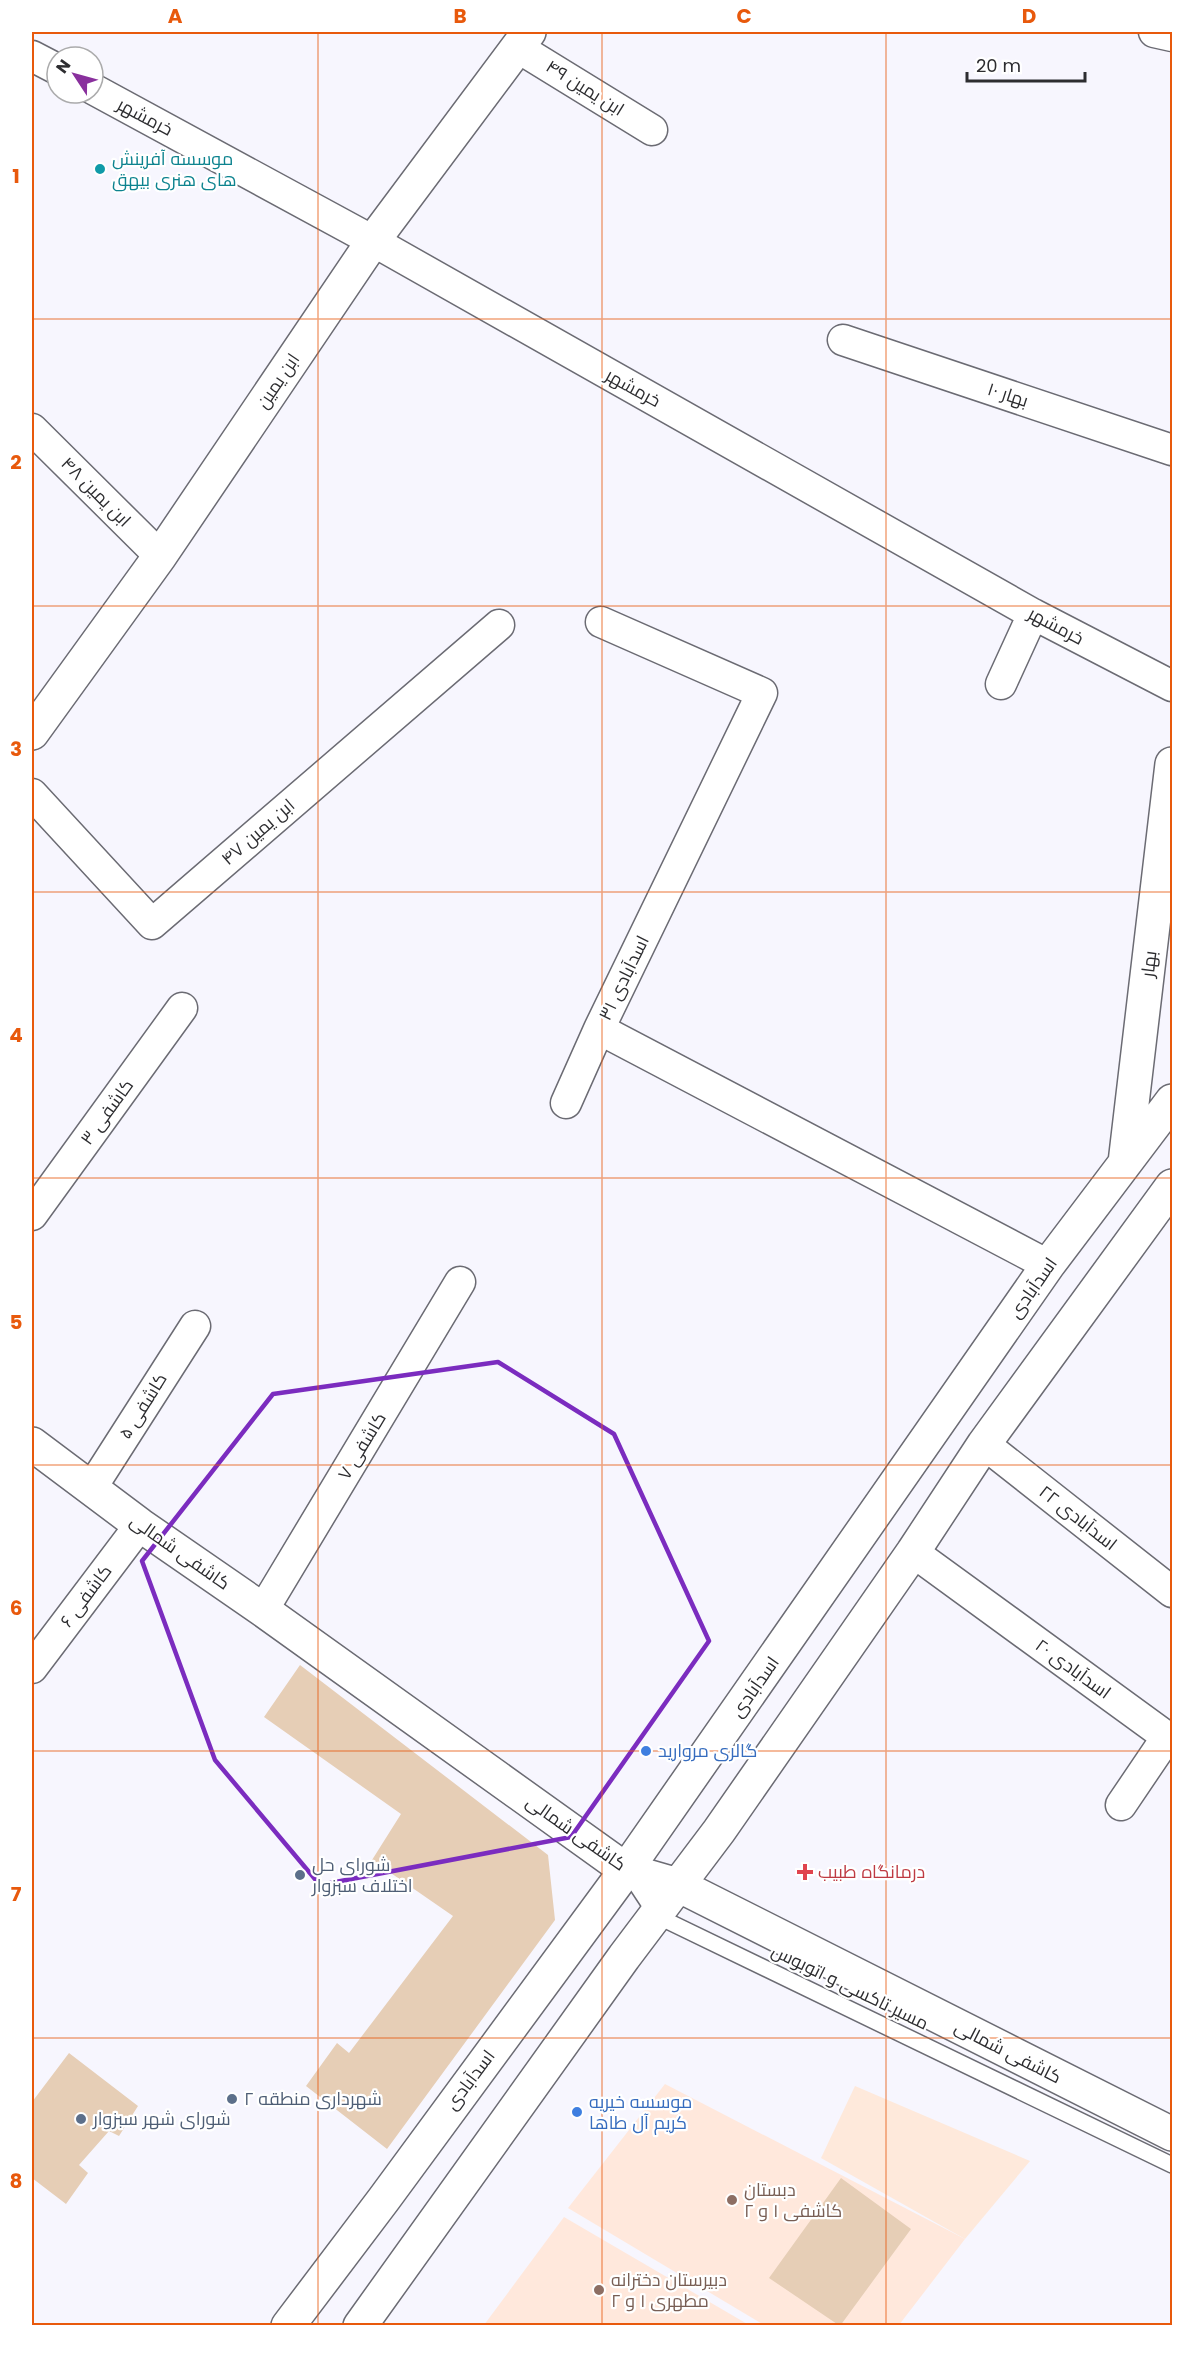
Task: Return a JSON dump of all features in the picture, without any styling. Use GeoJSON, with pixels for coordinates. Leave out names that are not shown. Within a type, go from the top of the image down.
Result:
{"type":"FeatureCollection","features":[{"type":"Feature","properties":{"kind":"main road","name":"ابن یمین"},"geometry":{"type":"LineString","coordinates":[[32,733],[160,556],[372,241],[523,39]]}},
{"type":"Feature","properties":{"kind":"main road","name":"بهار"},"geometry":{"type":"LineString","coordinates":[[1125,1163],[1173,764]]}},
{"type":"Feature","properties":{"kind":"main road","name":"اسدآبادی"},"geometry":{"type":"LineString","coordinates":[[288,2325],[384,2199],[626,1870],[1048,1265],[1173,1101]]}},
{"type":"Feature","properties":{"kind":"main road"},"geometry":{"type":"LineString","coordinates":[[360,2325],[624,1957],[719,1831],[913,1552],[984,1444],[1173,1186]]}},
{"type":"Feature","properties":{"kind":"main road","name":"کاشفی شمالی"},"geometry":{"type":"LineString","coordinates":[[32,1444],[140,1525],[263,1610],[626,1870],[678,1885],[1173,2134]]}},
{"type":"Feature","properties":{"kind":"street"},"geometry":{"type":"LineString","coordinates":[[1154,32],[1173,36]]}},
{"type":"Feature","properties":{"kind":"street","name":"ابن یمین ۴۹"},"geometry":{"type":"LineString","coordinates":[[523,39],[652,130]]}},
{"type":"Feature","properties":{"kind":"street","name":"خرمشهر"},"geometry":{"type":"LineString","coordinates":[[105,96],[372,241],[1033,614],[1173,686]]}},
{"type":"Feature","properties":{"kind":"street","name":"بهار ۱۰"},"geometry":{"type":"LineString","coordinates":[[843,340],[1173,450]]}},
{"type":"Feature","properties":{"kind":"street","name":"ابن یمین ۴۸"},"geometry":{"type":"LineString","coordinates":[[32,429],[160,556]]}},
{"type":"Feature","properties":{"kind":"street"},"geometry":{"type":"LineString","coordinates":[[1001,684],[1033,614]]}},
{"type":"Feature","properties":{"kind":"street","name":"اسدآبادی ۳۱"},"geometry":{"type":"LineString","coordinates":[[601,622],[762,693],[599,1029],[1048,1265]]}},
{"type":"Feature","properties":{"kind":"street","name":"ابن یمین ۴۷"},"geometry":{"type":"LineString","coordinates":[[32,794],[152,924],[499,625]]}},
{"type":"Feature","properties":{"kind":"street","name":"کاشفی ۳"},"geometry":{"type":"LineString","coordinates":[[32,1215],[182,1008]]}},
{"type":"Feature","properties":{"kind":"street"},"geometry":{"type":"LineString","coordinates":[[566,1103],[599,1029]]}},
{"type":"Feature","properties":{"kind":"street","name":"کاشفی ۷"},"geometry":{"type":"LineString","coordinates":[[263,1610],[460,1282]]}},
{"type":"Feature","properties":{"kind":"street","name":"کاشفی ۵"},"geometry":{"type":"LineString","coordinates":[[92,1487],[195,1326]]}},
{"type":"Feature","properties":{"kind":"street","name":"اسدآبادی ۲۲"},"geometry":{"type":"LineString","coordinates":[[984,1444],[1173,1592]]}},
{"type":"Feature","properties":{"kind":"street","name":"کاشفی ۶"},"geometry":{"type":"LineString","coordinates":[[32,1668],[140,1525]]}},
{"type":"Feature","properties":{"kind":"street","name":"اسدآبادی ۲۰"},"geometry":{"type":"LineString","coordinates":[[913,1552],[1167,1737],[1121,1805]]}},
{"type":"Feature","properties":{"kind":"lane"},"geometry":{"type":"LineString","coordinates":[[626,1870],[657,1916]]}},
{"type":"Feature","properties":{"kind":"lane","name":"مسیر تاکسی و اتوبوس"},"geometry":{"type":"LineString","coordinates":[[657,1916],[1173,2164]]}},
{"type":"Feature","properties":{"kind":"highlighted area"},"geometry":{"type":"Polygon","coordinates":[[[498,1362],[614,1434],[709,1641],[571,1837],[320,1885],[215,1760],[142,1561],[273,1394],[498,1362]]]}},
{"type":"Feature","properties":{"kind":"shaded area","name":"دبستان کاشفی ۱ و ۲"},"geometry":{"type":"Polygon","coordinates":[[[665,2084],[965,2239],[899,2325],[764,2325],[568,2208],[665,2084]]]}},
{"type":"Feature","properties":{"kind":"shaded area"},"geometry":{"type":"Polygon","coordinates":[[[855,2086],[1030,2161],[965,2239],[821,2158],[855,2086]]]}},
{"type":"Feature","properties":{"kind":"shaded area","name":"دبیرستان دخترانه مطهری ۱ و ۲"},"geometry":{"type":"Polygon","coordinates":[[[564,2217],[749,2325],[484,2325],[564,2217]]]}},
{"type":"Feature","properties":{"kind":"building"},"geometry":{"type":"Polygon","coordinates":[[[300,1665],[548,1855],[555,1920],[387,2149],[306,2086],[337,2043],[349,2053],[453,1916],[372,1860],[401,1814],[264,1717],[300,1665]]]}},
{"type":"Feature","properties":{"kind":"building","name":"شورای شهر سبزوار"},"geometry":{"type":"Polygon","coordinates":[[[69,2053],[138,2106],[119,2136],[109,2131],[79,2165],[88,2173],[66,2204],[32,2178],[32,2102],[69,2053]]]}},
{"type":"Feature","properties":{"kind":"building"},"geometry":{"type":"Polygon","coordinates":[[[841,2178],[911,2229],[840,2326],[769,2278],[841,2178]]]}},
{"type":"Feature","properties":{"kind":"place","name":"موسسه آفرینش های هنری بیهق"},"geometry":{"type":"Point","coordinates":[100,169]}},
{"type":"Feature","properties":{"kind":"place","name":"گالری مروارید"},"geometry":{"type":"Point","coordinates":[646,1751]}},
{"type":"Feature","properties":{"kind":"place","name":"درمانگاه طبیب"},"geometry":{"type":"Point","coordinates":[805,1872]}},
{"type":"Feature","properties":{"kind":"place","name":"شورای حل اختلاف سبزوار"},"geometry":{"type":"Point","coordinates":[300,1875]}},
{"type":"Feature","properties":{"kind":"place","name":"شهرداری منطقه ۲"},"geometry":{"type":"Point","coordinates":[232,2099]}},
{"type":"Feature","properties":{"kind":"place","name":"موسسه خیریه کریم آل طاها"},"geometry":{"type":"Point","coordinates":[577,2112]}},
{"type":"Feature","properties":{"kind":"place","name":"شورای شهر سبزوار"},"geometry":{"type":"Point","coordinates":[81,2119]}},
{"type":"Feature","properties":{"kind":"place","name":"دبستان کاشفی ۱ و ۲"},"geometry":{"type":"Point","coordinates":[732,2200]}},
{"type":"Feature","properties":{"kind":"place","name":"دبیرستان دخترانه مطهری ۱ و ۲"},"geometry":{"type":"Point","coordinates":[599,2290]}}]}
